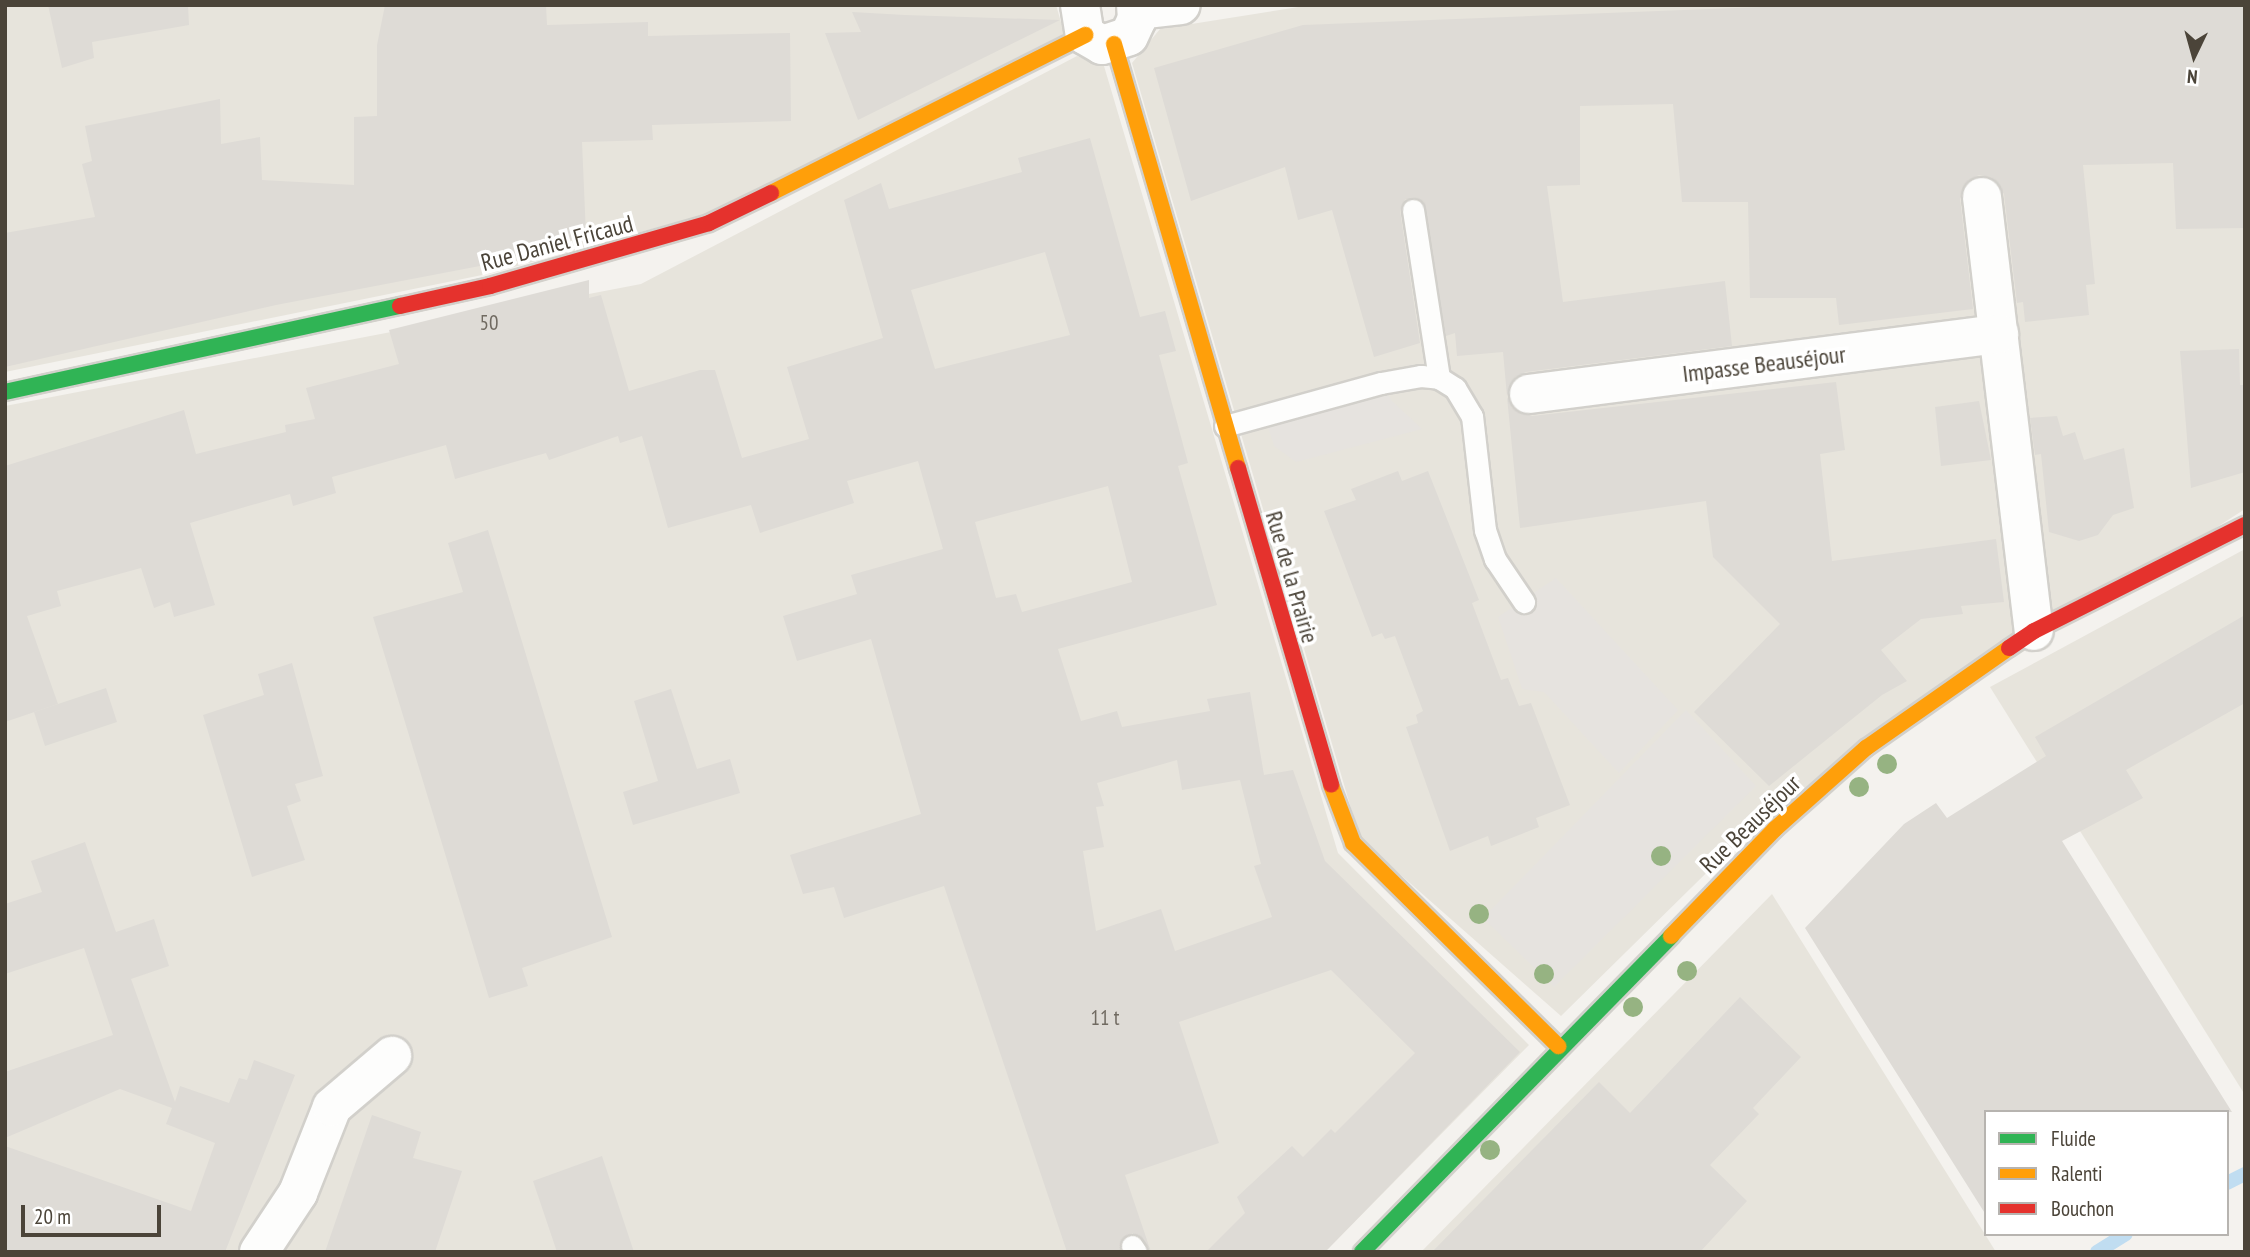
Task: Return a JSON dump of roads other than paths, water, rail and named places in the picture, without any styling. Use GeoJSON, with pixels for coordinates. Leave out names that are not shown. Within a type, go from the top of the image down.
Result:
{"type":"FeatureCollection","features":[{"type":"Feature","properties":{"kind":"street"},"geometry":{"type":"LineString","coordinates":[[1093,28],[1135,28],[1136,8],[1181,5]]}},
{"type":"Feature","properties":{"kind":"street","name":"Rue Daniel Fricaud"},"geometry":{"type":"LineString","coordinates":[[5,392],[490,286],[709,223],[1024,69],[1093,28]]}},
{"type":"Feature","properties":{"kind":"street","name":"Rue de la Prairie"},"geometry":{"type":"LineString","coordinates":[[1093,28],[1224,426],[1327,782],[1353,843],[1558,1046]]}},
{"type":"Feature","properties":{"kind":"street"},"geometry":{"type":"LineString","coordinates":[[1982,197],[2034,631]]}},
{"type":"Feature","properties":{"kind":"street","name":"Impasse Beauséjour"},"geometry":{"type":"LineString","coordinates":[[1529,394],[1998,334]]}},
{"type":"Feature","properties":{"kind":"street","name":"Rue Beauséjour"},"geometry":{"type":"LineString","coordinates":[[1362,1252],[1558,1046],[1775,829],[1867,748],[2034,631],[2245,525]]}},
{"type":"Feature","properties":{"kind":"street"},"geometry":{"type":"LineString","coordinates":[[259,1252],[298,1193],[332,1107],[392,1056]]}},
{"type":"Feature","properties":{"kind":"lane"},"geometry":{"type":"LineString","coordinates":[[1413,210],[1439,378]]}},
{"type":"Feature","properties":{"kind":"lane"},"geometry":{"type":"LineString","coordinates":[[1224,426],[1381,383],[1420,376],[1439,378],[1455,388],[1472,415],[1485,530],[1495,559],[1524,603]]}},
{"type":"Feature","properties":{"kind":"waterway"},"geometry":{"type":"LineString","coordinates":[[2229,1182],[2245,1174]]}},
{"type":"Feature","properties":{"kind":"waterway"},"geometry":{"type":"LineString","coordinates":[[2097,1252],[2123,1236]]}}]}
